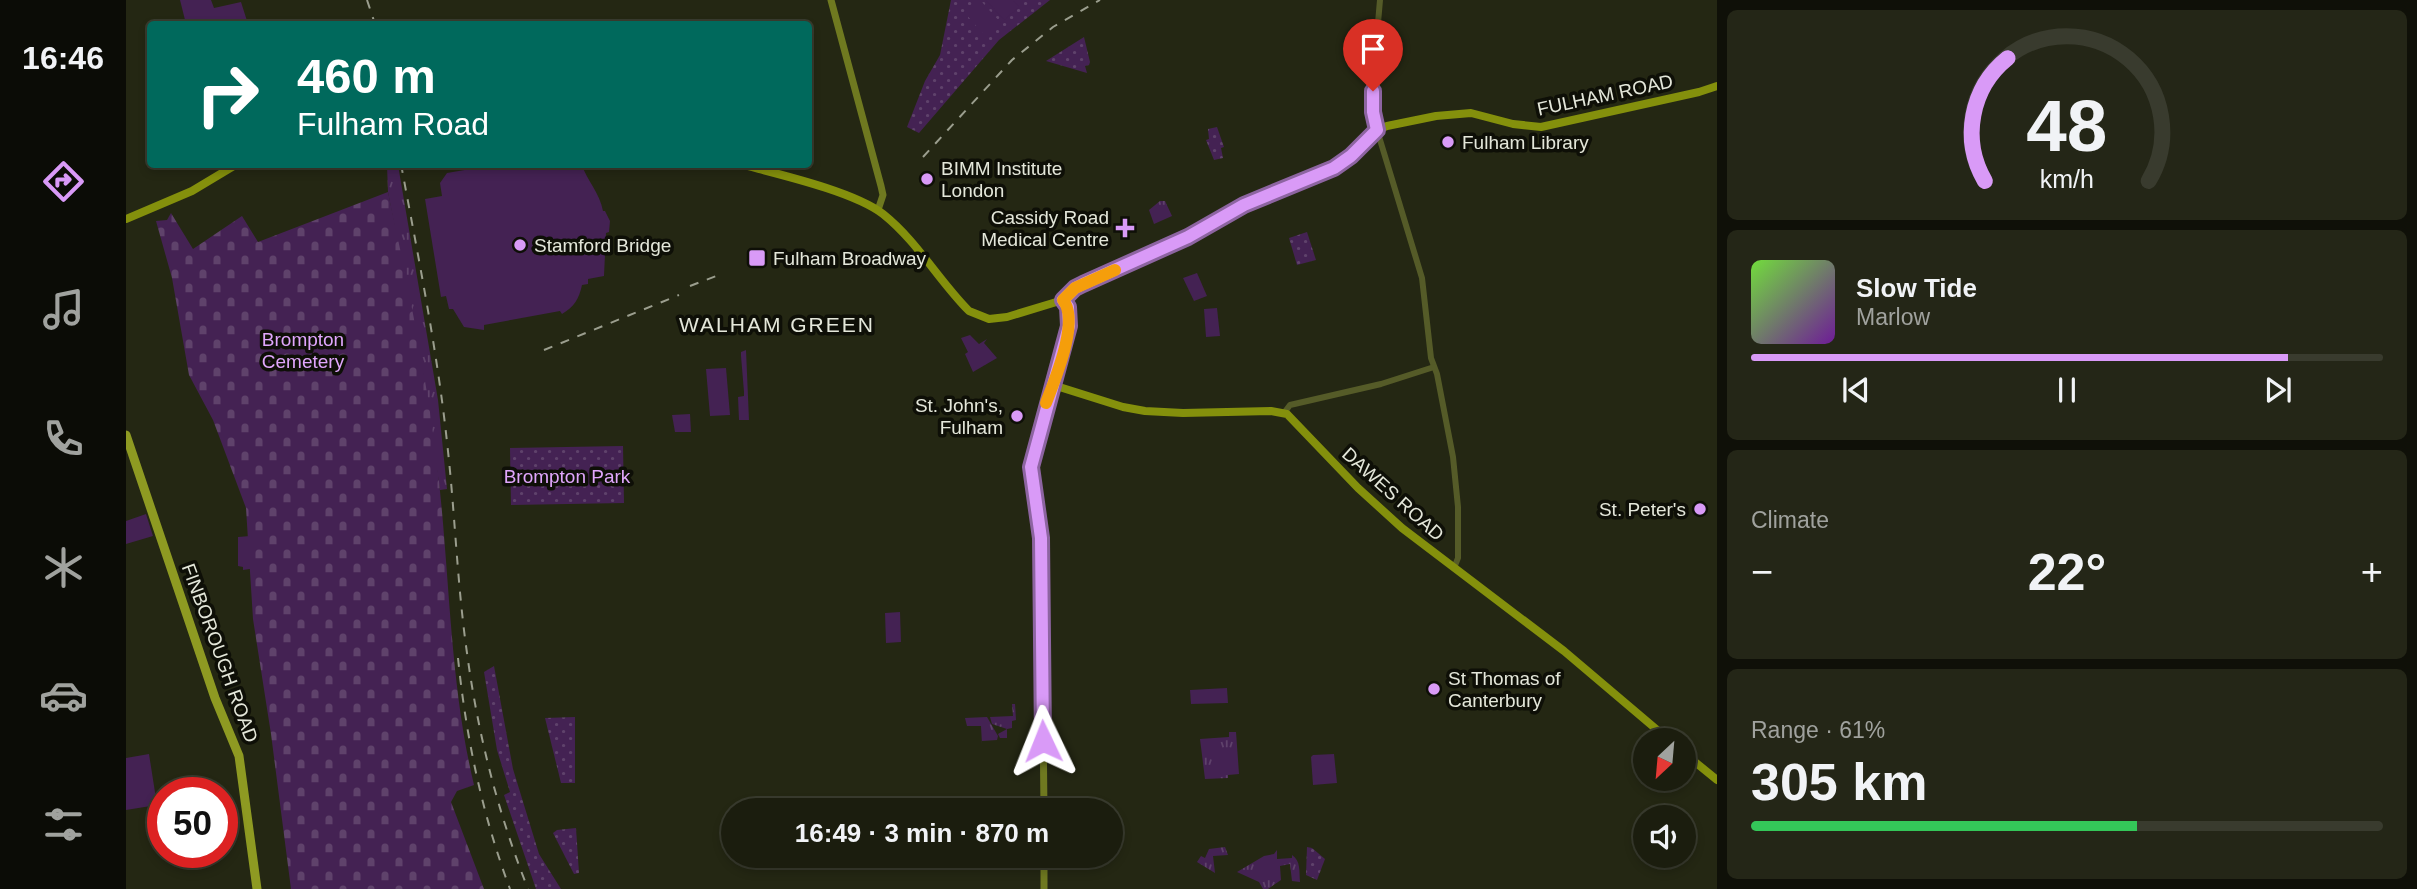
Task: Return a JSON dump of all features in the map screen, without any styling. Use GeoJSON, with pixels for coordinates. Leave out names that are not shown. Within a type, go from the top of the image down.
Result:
{"type":"FeatureCollection","features":[{"type":"Feature","properties":{"kind":"highway","name":"FINBOROUGH ROAD"},"geometry":{"type":"LineString","coordinates":[[126,435],[215,698],[239,756],[257,889]]}},
{"type":"Feature","properties":{"kind":"main road"},"geometry":{"type":"LineString","coordinates":[[754,168],[818,187],[878,210],[883,195],[881,186],[831,0]]}},
{"type":"Feature","properties":{"kind":"main road","name":"FULHAM ROAD"},"geometry":{"type":"LineString","coordinates":[[878,210],[965,307],[989,319],[1007,317],[1063,300],[1075,288],[1188,237],[1244,205],[1334,168],[1351,156],[1377,130],[1390,125],[1436,116],[1471,113],[1513,124],[1541,127],[1717,86]]}},
{"type":"Feature","properties":{"kind":"main road"},"geometry":{"type":"LineString","coordinates":[[126,219],[192,191],[230,168]]}},
{"type":"Feature","properties":{"kind":"main road"},"geometry":{"type":"LineString","coordinates":[[1044,798],[1041,538],[1031,467],[1069,326],[1068,307],[1063,300]]}},
{"type":"Feature","properties":{"kind":"main road"},"geometry":{"type":"LineString","coordinates":[[1053,385],[1123,407],[1145,411],[1284,413]]}},
{"type":"Feature","properties":{"kind":"main road","name":"DAWES ROAD"},"geometry":{"type":"LineString","coordinates":[[1284,413],[1384,512],[1564,651],[1655,728]]}},
{"type":"Feature","properties":{"kind":"main road"},"geometry":{"type":"LineString","coordinates":[[1696,762],[1717,780]]}},
{"type":"Feature","properties":{"kind":"main road"},"geometry":{"type":"LineString","coordinates":[[1044,868],[1044,889]]}},
{"type":"Feature","properties":{"kind":"street"},"geometry":{"type":"LineString","coordinates":[[1380,0],[1373,112],[1422,278],[1431,358],[1437,374],[1454,465],[1458,507],[1458,558],[1454,568]]}},
{"type":"Feature","properties":{"kind":"street"},"geometry":{"type":"LineString","coordinates":[[1284,413],[1290,405],[1381,384],[1434,368]]}},
{"type":"Feature","properties":{"kind":"green space"},"geometry":{"type":"Polygon","coordinates":[[[180,0],[211,0],[214,8],[241,2],[247,21],[185,21],[180,0]]]}},
{"type":"Feature","properties":{"kind":"green space"},"geometry":{"type":"Polygon","coordinates":[[[951,0],[1050,0],[999,40],[919,133],[907,127],[925,81],[940,55],[951,0]]]}},
{"type":"Feature","properties":{"kind":"green space"},"geometry":{"type":"Polygon","coordinates":[[[978,0],[1001,23],[986,37],[964,12],[978,0]]]}},
{"type":"Feature","properties":{"kind":"green space"},"geometry":{"type":"Polygon","coordinates":[[[986,0],[1013,0],[1019,7],[1004,20],[986,0]]]}},
{"type":"Feature","properties":{"kind":"green space"},"geometry":{"type":"Polygon","coordinates":[[[1084,37],[1090,62],[1085,66],[1087,73],[1046,61],[1084,37]]]}},
{"type":"Feature","properties":{"kind":"green space"},"geometry":{"type":"Polygon","coordinates":[[[1217,127],[1224,147],[1221,148],[1223,158],[1214,160],[1206,140],[1209,139],[1208,129],[1217,127]]]}},
{"type":"Feature","properties":{"kind":"green space"},"geometry":{"type":"Polygon","coordinates":[[[387,168],[399,168],[438,400],[447,489],[440,490],[423,373],[388,192],[387,168]]]}},
{"type":"Feature","properties":{"kind":"green space","name":"Stamford Bridge"},"geometry":{"type":"Polygon","coordinates":[[[476,168],[583,168],[610,221],[609,232],[606,233],[604,276],[588,279],[588,284],[582,285],[575,302],[562,314],[560,311],[484,325],[484,330],[464,327],[453,309],[449,309],[446,296],[441,297],[425,199],[442,196],[440,183],[447,173],[476,168]]]}},
{"type":"Feature","properties":{"kind":"green space","name":"Brompton Cemetery"},"geometry":{"type":"Polygon","coordinates":[[[388,192],[416,327],[433,430],[455,666],[474,785],[457,791],[451,802],[484,889],[291,889],[253,619],[246,508],[213,420],[189,375],[172,278],[156,221],[167,220],[171,213],[193,249],[242,216],[258,242],[388,192]]]}},
{"type":"Feature","properties":{"kind":"green space"},"geometry":{"type":"Polygon","coordinates":[[[1160,201],[1165,201],[1172,216],[1154,224],[1149,210],[1160,201]]]}},
{"type":"Feature","properties":{"kind":"green space"},"geometry":{"type":"Polygon","coordinates":[[[1307,232],[1316,260],[1297,265],[1289,238],[1307,232]]]}},
{"type":"Feature","properties":{"kind":"green space"},"geometry":{"type":"Polygon","coordinates":[[[1197,273],[1207,296],[1194,301],[1183,278],[1197,273]]]}},
{"type":"Feature","properties":{"kind":"green space"},"geometry":{"type":"Polygon","coordinates":[[[1217,308],[1220,336],[1206,337],[1204,309],[1217,308]]]}},
{"type":"Feature","properties":{"kind":"green space"},"geometry":{"type":"Polygon","coordinates":[[[970,335],[979,344],[987,339],[984,343],[997,358],[973,372],[961,338],[970,335]]]}},
{"type":"Feature","properties":{"kind":"green space"},"geometry":{"type":"Polygon","coordinates":[[[746,350],[749,420],[739,420],[738,397],[744,396],[741,352],[746,350]]]}},
{"type":"Feature","properties":{"kind":"green space"},"geometry":{"type":"Polygon","coordinates":[[[726,368],[730,415],[710,416],[706,369],[726,368]]]}},
{"type":"Feature","properties":{"kind":"green space"},"geometry":{"type":"Polygon","coordinates":[[[690,414],[691,432],[675,432],[672,415],[690,414]]]}},
{"type":"Feature","properties":{"kind":"green space","name":"Brompton Park"},"geometry":{"type":"Polygon","coordinates":[[[623,446],[624,503],[511,505],[510,448],[623,446]]]}},
{"type":"Feature","properties":{"kind":"green space"},"geometry":{"type":"Polygon","coordinates":[[[146,514],[153,536],[126,544],[126,521],[146,514]]]}},
{"type":"Feature","properties":{"kind":"green space"},"geometry":{"type":"Polygon","coordinates":[[[250,536],[250,569],[243,570],[243,567],[238,566],[238,537],[250,536]]]}},
{"type":"Feature","properties":{"kind":"green space"},"geometry":{"type":"Polygon","coordinates":[[[900,612],[901,642],[886,643],[885,613],[900,612]]]}},
{"type":"Feature","properties":{"kind":"green space"},"geometry":{"type":"Polygon","coordinates":[[[494,666],[513,769],[539,854],[561,889],[536,889],[504,795],[510,792],[497,750],[484,672],[494,666]]]}},
{"type":"Feature","properties":{"kind":"green space"},"geometry":{"type":"Polygon","coordinates":[[[1227,688],[1228,703],[1191,704],[1190,690],[1227,688]]]}},
{"type":"Feature","properties":{"kind":"green space"},"geometry":{"type":"Polygon","coordinates":[[[1012,704],[1015,704],[1016,720],[1012,721],[1012,728],[992,724],[990,717],[1013,716],[1012,704]]]}},
{"type":"Feature","properties":{"kind":"green space"},"geometry":{"type":"Polygon","coordinates":[[[575,717],[575,783],[561,783],[545,718],[575,717]]]}},
{"type":"Feature","properties":{"kind":"green space"},"geometry":{"type":"Polygon","coordinates":[[[987,717],[998,736],[997,740],[982,741],[982,744],[981,726],[967,726],[965,718],[987,717]]]}},
{"type":"Feature","properties":{"kind":"green space"},"geometry":{"type":"Polygon","coordinates":[[[1007,729],[1007,738],[1000,738],[998,734],[1007,729]]]}},
{"type":"Feature","properties":{"kind":"green space"},"geometry":{"type":"Polygon","coordinates":[[[1229,732],[1236,732],[1239,774],[1228,775],[1228,778],[1205,779],[1200,739],[1229,737],[1229,732]]]}},
{"type":"Feature","properties":{"kind":"green space"},"geometry":{"type":"Polygon","coordinates":[[[149,754],[153,777],[147,777],[147,807],[126,810],[126,758],[149,754]]]}},
{"type":"Feature","properties":{"kind":"green space"},"geometry":{"type":"Polygon","coordinates":[[[1334,754],[1337,783],[1313,785],[1311,757],[1334,754]]]}},
{"type":"Feature","properties":{"kind":"green space"},"geometry":{"type":"Polygon","coordinates":[[[576,828],[579,873],[574,874],[553,833],[576,828]]]}},
{"type":"Feature","properties":{"kind":"green space"},"geometry":{"type":"Polygon","coordinates":[[[1225,847],[1228,855],[1213,856],[1215,873],[1197,862],[1201,856],[1205,858],[1209,849],[1225,847]]]}},
{"type":"Feature","properties":{"kind":"green space"},"geometry":{"type":"Polygon","coordinates":[[[1307,847],[1325,859],[1317,880],[1306,875],[1307,847]]]}},
{"type":"Feature","properties":{"kind":"green space"},"geometry":{"type":"Polygon","coordinates":[[[1277,850],[1277,859],[1292,858],[1292,855],[1297,860],[1300,882],[1292,881],[1290,864],[1280,866],[1281,880],[1268,889],[1263,889],[1259,882],[1237,872],[1264,856],[1274,854],[1277,850]]]}},
{"type":"Feature","properties":{"kind":"railway"},"geometry":{"type":"LineString","coordinates":[[367,0],[374,21]]}},
{"type":"Feature","properties":{"kind":"railway"},"geometry":{"type":"LineString","coordinates":[[923,157],[1012,60],[1053,27],[1100,0]]}},
{"type":"Feature","properties":{"kind":"railway"},"geometry":{"type":"LineString","coordinates":[[402,168],[443,407],[461,600],[472,684],[498,803],[528,889]]}},
{"type":"Feature","properties":{"kind":"railway"},"geometry":{"type":"LineString","coordinates":[[690,286],[719,275]]}},
{"type":"Feature","properties":{"kind":"railway"},"geometry":{"type":"LineString","coordinates":[[544,350],[679,295]]}},
{"type":"Feature","properties":{"kind":"railway"},"geometry":{"type":"LineString","coordinates":[[458,658],[476,775],[510,889]]}},
{"type":"Feature","properties":{"kind":"slow traffic"},"geometry":{"type":"LineString","coordinates":[[1046,403],[1069,326],[1068,307],[1063,300],[1075,288],[1115,270]]}},
{"type":"Feature","properties":{"kind":"place","name":"Fulham Library"},"geometry":{"type":"Point","coordinates":[1448,142]}},
{"type":"Feature","properties":{"kind":"place","name":"BIMM Institute London"},"geometry":{"type":"Point","coordinates":[927,179]}},
{"type":"Feature","properties":{"kind":"place","name":"Cassidy Road Medical Centre"},"geometry":{"type":"Point","coordinates":[1125,228]}},
{"type":"Feature","properties":{"kind":"place","name":"Stamford Bridge"},"geometry":{"type":"Point","coordinates":[520,245]}},
{"type":"Feature","properties":{"kind":"place","name":"Fulham Broadway"},"geometry":{"type":"Point","coordinates":[757,258]}},
{"type":"Feature","properties":{"kind":"place","name":"St. John's, Fulham"},"geometry":{"type":"Point","coordinates":[1017,416]}},
{"type":"Feature","properties":{"kind":"place","name":"St. Peter's"},"geometry":{"type":"Point","coordinates":[1700,509]}},
{"type":"Feature","properties":{"kind":"place","name":"St Thomas of Canterbury"},"geometry":{"type":"Point","coordinates":[1434,689]}},
{"type":"Feature","properties":{"kind":"district","name":"WALHAM GREEN"},"geometry":{"type":"Point","coordinates":[777,324]}},
{"type":"Feature","properties":{"kind":"route"},"geometry":{"type":"LineString","coordinates":[[1043,741],[1041,538],[1031,460],[1069,326],[1068,307],[1063,300],[1075,288],[1188,237],[1244,205],[1343,163],[1377,130],[1373,112],[1373,91]]}}]}
